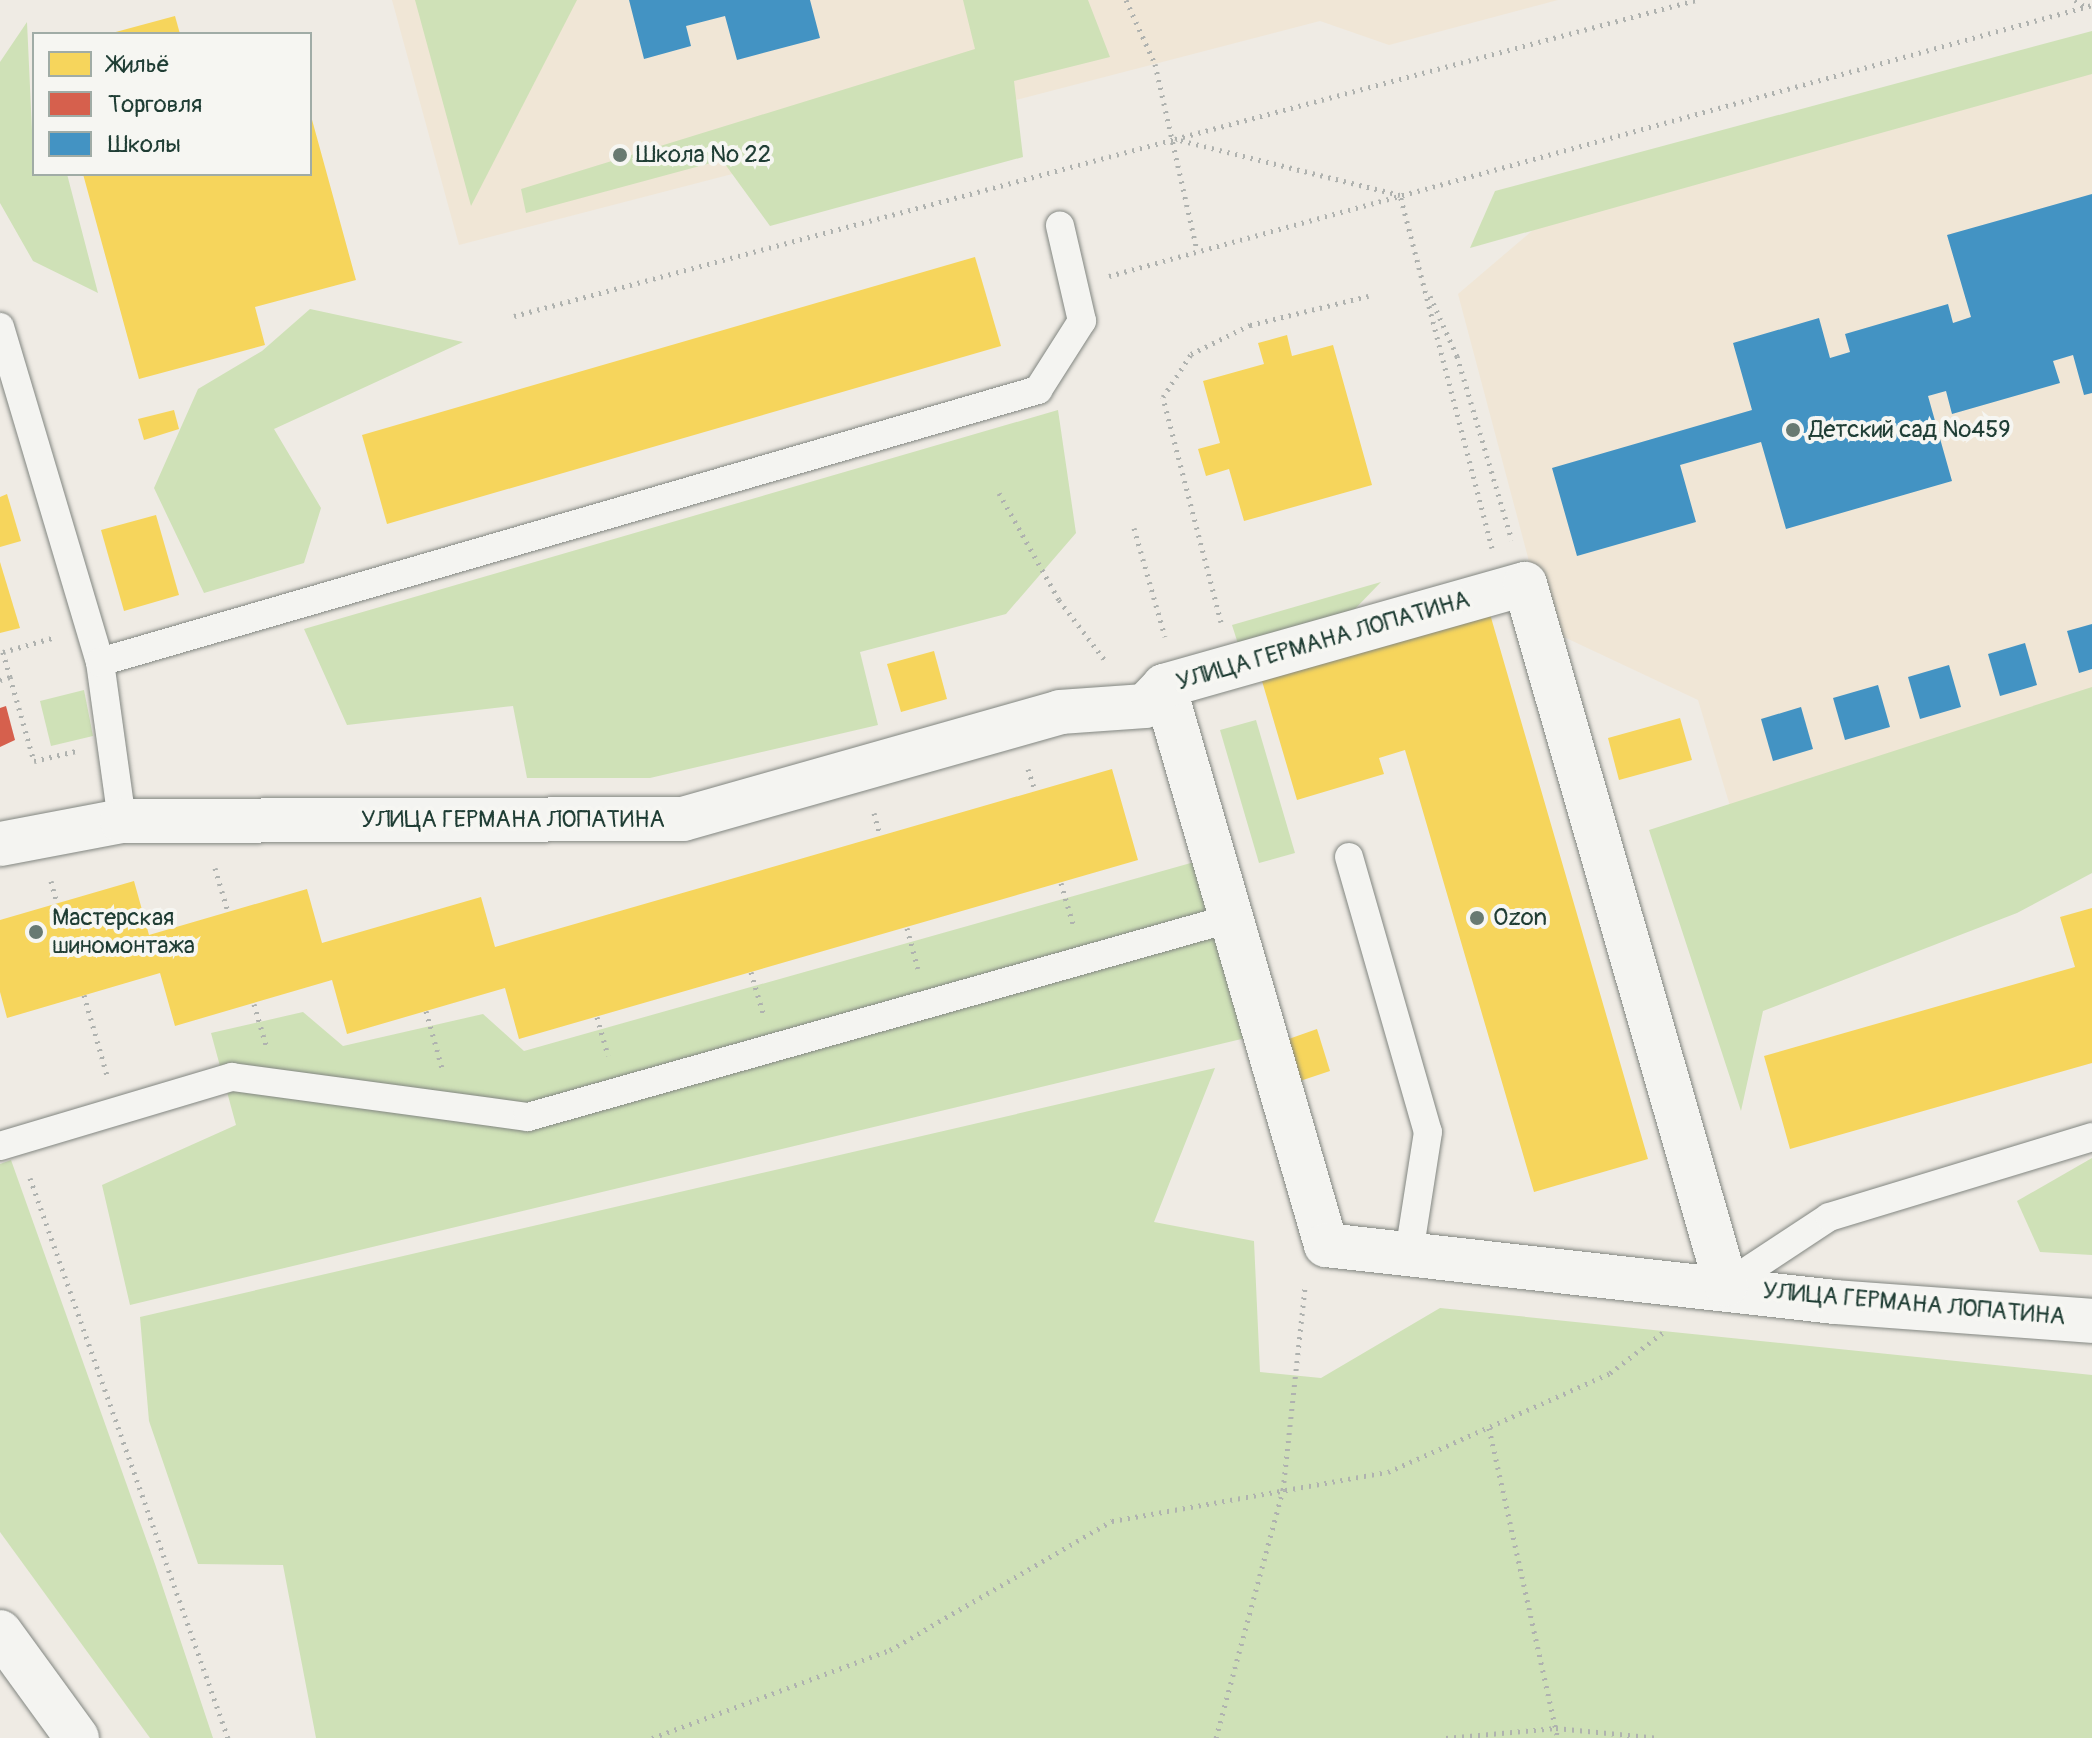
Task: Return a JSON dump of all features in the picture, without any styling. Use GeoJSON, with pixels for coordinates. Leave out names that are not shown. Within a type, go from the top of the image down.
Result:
{"type":"FeatureCollection","features":[{"type":"Feature","properties":{"kind":"street","name":"УЛИЦА ГЕРМАНА ЛОПАТИНА"},"geometry":{"type":"LineString","coordinates":[[0,844],[122,821],[650,822],[1060,712],[1154,696],[1235,669],[1525,584]]}},
{"type":"Feature","properties":{"kind":"street"},"geometry":{"type":"LineString","coordinates":[[1525,584],[1726,1285]]}},
{"type":"Feature","properties":{"kind":"street"},"geometry":{"type":"LineString","coordinates":[[1154,696],[1232,918]]}},
{"type":"Feature","properties":{"kind":"street","name":"УЛИЦА ГЕРМАНА ЛОПАТИНА"},"geometry":{"type":"LineString","coordinates":[[1232,918],[1326,1245],[1726,1285],[1835,1302],[2092,1321]]}},
{"type":"Feature","properties":{"kind":"street"},"geometry":{"type":"LineString","coordinates":[[0,1632],[77,1738]]}},
{"type":"Feature","properties":{"kind":"lane"},"geometry":{"type":"LineString","coordinates":[[100,662],[1038,390],[1082,321],[1060,226]]}},
{"type":"Feature","properties":{"kind":"lane"},"geometry":{"type":"LineString","coordinates":[[0,327],[100,662],[122,821]]}},
{"type":"Feature","properties":{"kind":"lane"},"geometry":{"type":"LineString","coordinates":[[1349,857],[1428,1132],[1409,1254]]}},
{"type":"Feature","properties":{"kind":"lane"},"geometry":{"type":"LineString","coordinates":[[6,1145],[232,1077],[528,1117],[1232,918]]}},
{"type":"Feature","properties":{"kind":"lane"},"geometry":{"type":"LineString","coordinates":[[1726,1285],[1829,1217],[2092,1137]]}},
{"type":"Feature","properties":{"kind":"path"},"geometry":{"type":"LineString","coordinates":[[1126,0],[1155,64],[1175,139],[1197,251]]}},
{"type":"Feature","properties":{"kind":"path"},"geometry":{"type":"LineString","coordinates":[[514,316],[1696,0]]}},
{"type":"Feature","properties":{"kind":"path"},"geometry":{"type":"LineString","coordinates":[[2075,0],[2088,6]]}},
{"type":"Feature","properties":{"kind":"path"},"geometry":{"type":"LineString","coordinates":[[1116,274],[2088,6]]}},
{"type":"Feature","properties":{"kind":"path"},"geometry":{"type":"LineString","coordinates":[[1175,139],[1400,195]]}},
{"type":"Feature","properties":{"kind":"path"},"geometry":{"type":"LineString","coordinates":[[1400,195],[1493,553]]}},
{"type":"Feature","properties":{"kind":"path"},"geometry":{"type":"LineString","coordinates":[[1423,281],[1457,356],[1525,584]]}},
{"type":"Feature","properties":{"kind":"path"},"geometry":{"type":"LineString","coordinates":[[1235,669],[1163,397],[1191,354],[1250,325],[1368,296]]}},
{"type":"Feature","properties":{"kind":"path"},"geometry":{"type":"LineString","coordinates":[[999,493],[1059,600],[1154,696],[1174,666],[1134,528]]}},
{"type":"Feature","properties":{"kind":"path"},"geometry":{"type":"LineString","coordinates":[[34,761],[3,652],[90,627]]}},
{"type":"Feature","properties":{"kind":"path"},"geometry":{"type":"LineString","coordinates":[[0,680],[10,677]]}},
{"type":"Feature","properties":{"kind":"path"},"geometry":{"type":"LineString","coordinates":[[215,868],[228,912]]}},
{"type":"Feature","properties":{"kind":"path"},"geometry":{"type":"LineString","coordinates":[[84,995],[117,1111]]}},
{"type":"Feature","properties":{"kind":"path"},"geometry":{"type":"LineString","coordinates":[[426,1011],[454,1108]]}},
{"type":"Feature","properties":{"kind":"path"},"geometry":{"type":"LineString","coordinates":[[6,1145],[117,1409],[228,1738]]}},
{"type":"Feature","properties":{"kind":"path"},"geometry":{"type":"LineString","coordinates":[[1216,1738],[1283,1490],[1306,1280]]}},
{"type":"Feature","properties":{"kind":"path"},"geometry":{"type":"LineString","coordinates":[[652,1738],[890,1650],[1112,1521],[1388,1472],[1610,1373],[1726,1285]]}},
{"type":"Feature","properties":{"kind":"path"},"geometry":{"type":"LineString","coordinates":[[1489,1428],[1558,1738]]}},
{"type":"Feature","properties":{"kind":"path"},"geometry":{"type":"LineString","coordinates":[[1446,1738],[1556,1728],[1660,1738]]}},
{"type":"Feature","properties":{"kind":"shaded area","name":"Школа № 22"},"geometry":{"type":"Polygon","coordinates":[[[392,0],[1558,0],[1389,45],[1320,21],[459,245],[392,0]]]}},
{"type":"Feature","properties":{"kind":"shaded area","name":"Детский сад №459"},"geometry":{"type":"Polygon","coordinates":[[[2092,65],[2092,709],[1733,816],[1698,700],[1547,629],[1458,294],[1547,218],[2092,65]]]}},
{"type":"Feature","properties":{"kind":"green space"},"geometry":{"type":"Polygon","coordinates":[[[415,0],[577,0],[471,206],[415,0]]]}},
{"type":"Feature","properties":{"kind":"green space"},"geometry":{"type":"Polygon","coordinates":[[[963,0],[1088,0],[1110,57],[1014,81],[1023,157],[770,226],[722,160],[526,213],[521,189],[975,49],[963,0]]]}},
{"type":"Feature","properties":{"kind":"green space"},"geometry":{"type":"Polygon","coordinates":[[[27,22],[32,176],[68,176],[98,293],[33,261],[0,203],[0,62],[27,22]]]}},
{"type":"Feature","properties":{"kind":"green space"},"geometry":{"type":"Polygon","coordinates":[[[2092,31],[2092,74],[1470,248],[1495,191],[2092,31]]]}},
{"type":"Feature","properties":{"kind":"green space"},"geometry":{"type":"Polygon","coordinates":[[[310,309],[463,342],[274,429],[321,508],[304,563],[204,593],[154,488],[198,389],[262,351],[310,309]]]}},
{"type":"Feature","properties":{"kind":"green space"},"geometry":{"type":"Polygon","coordinates":[[[1058,410],[1076,533],[1006,614],[860,652],[878,725],[650,778],[527,778],[513,706],[347,725],[304,629],[1058,410]]]}},
{"type":"Feature","properties":{"kind":"green space"},"geometry":{"type":"Polygon","coordinates":[[[1381,582],[1350,614],[1239,647],[1232,625],[1381,582]]]}},
{"type":"Feature","properties":{"kind":"green space"},"geometry":{"type":"Polygon","coordinates":[[[2092,687],[2092,873],[2017,913],[1763,1011],[1741,1111],[1649,830],[2092,687]]]}},
{"type":"Feature","properties":{"kind":"green space"},"geometry":{"type":"Polygon","coordinates":[[[84,690],[93,736],[51,746],[40,701],[84,690]]]}},
{"type":"Feature","properties":{"kind":"green space"},"geometry":{"type":"Polygon","coordinates":[[[1256,720],[1295,853],[1259,863],[1220,730],[1256,720]]]}},
{"type":"Feature","properties":{"kind":"green space"},"geometry":{"type":"Polygon","coordinates":[[[1205,859],[1254,1036],[130,1305],[102,1185],[236,1125],[211,1033],[303,1012],[343,1046],[483,1014],[524,1051],[1205,859]]]}},
{"type":"Feature","properties":{"kind":"green space"},"geometry":{"type":"Polygon","coordinates":[[[1215,1068],[1154,1222],[1254,1241],[1260,1372],[1321,1378],[1440,1308],[2092,1375],[2092,1738],[316,1738],[283,1565],[198,1564],[149,1421],[140,1317],[1215,1068]]]}},
{"type":"Feature","properties":{"kind":"green space"},"geometry":{"type":"Polygon","coordinates":[[[2092,1158],[2092,1255],[2040,1252],[2017,1201],[2092,1158]]]}},
{"type":"Feature","properties":{"kind":"green space"},"geometry":{"type":"Polygon","coordinates":[[[11,1160],[155,1564],[213,1738],[150,1738],[0,1532],[0,1164],[11,1160]]]}},
{"type":"Feature","properties":{"kind":"building: Жильё"},"geometry":{"type":"Polygon","coordinates":[[[175,16],[179,32],[116,32],[175,16]]]}},
{"type":"Feature","properties":{"kind":"building: Жильё"},"geometry":{"type":"Polygon","coordinates":[[[312,120],[356,280],[255,307],[265,345],[139,379],[84,176],[312,176],[312,120]]]}},
{"type":"Feature","properties":{"kind":"building: Жильё"},"geometry":{"type":"Polygon","coordinates":[[[975,257],[1001,346],[387,524],[362,435],[975,257]]]}},
{"type":"Feature","properties":{"kind":"building: Жильё"},"geometry":{"type":"Polygon","coordinates":[[[1287,335],[1292,356],[1333,345],[1372,485],[1244,521],[1229,469],[1206,476],[1198,449],[1220,443],[1203,381],[1264,364],[1258,343],[1287,335]]]}},
{"type":"Feature","properties":{"kind":"building: Жильё"},"geometry":{"type":"Polygon","coordinates":[[[174,410],[179,429],[144,440],[138,419],[174,410]]]}},
{"type":"Feature","properties":{"kind":"building: Жильё"},"geometry":{"type":"Polygon","coordinates":[[[7,494],[21,541],[0,547],[0,497],[7,494]]]}},
{"type":"Feature","properties":{"kind":"building: Жильё"},"geometry":{"type":"Polygon","coordinates":[[[156,515],[179,595],[124,611],[101,530],[156,515]]]}},
{"type":"Feature","properties":{"kind":"building: Жильё"},"geometry":{"type":"Polygon","coordinates":[[[0,562],[20,628],[0,633],[0,562]]]}},
{"type":"Feature","properties":{"kind":"building: Жильё"},"geometry":{"type":"Polygon","coordinates":[[[1490,614],[1648,1159],[1534,1192],[1405,750],[1379,758],[1384,774],[1297,800],[1262,681],[1490,614]]]}},
{"type":"Feature","properties":{"kind":"building: Жильё"},"geometry":{"type":"Polygon","coordinates":[[[934,651],[947,699],[901,712],[887,664],[934,651]]]}},
{"type":"Feature","properties":{"kind":"building: Жильё"},"geometry":{"type":"Polygon","coordinates":[[[1680,718],[1692,760],[1619,780],[1608,738],[1680,718]]]}},
{"type":"Feature","properties":{"kind":"building: Жильё"},"geometry":{"type":"Polygon","coordinates":[[[1112,769],[1138,860],[519,1039],[505,988],[347,1034],[332,980],[175,1026],[160,973],[7,1018],[0,992],[0,920],[134,881],[149,935],[307,889],[322,943],[481,897],[495,947],[1112,769]]]}},
{"type":"Feature","properties":{"kind":"building: Жильё"},"geometry":{"type":"Polygon","coordinates":[[[2092,908],[2092,1063],[1790,1149],[1764,1056],[2075,967],[2060,917],[2092,908]]]}},
{"type":"Feature","properties":{"kind":"building: Жильё"},"geometry":{"type":"Polygon","coordinates":[[[1317,1029],[1330,1071],[1297,1082],[1283,1041],[1317,1029]]]}},
{"type":"Feature","properties":{"kind":"building: Торговля"},"geometry":{"type":"Polygon","coordinates":[[[6,706],[15,740],[0,747],[0,708],[6,706]]]}},
{"type":"Feature","properties":{"kind":"building: Школы"},"geometry":{"type":"Polygon","coordinates":[[[629,0],[810,0],[820,38],[737,60],[725,16],[686,26],[691,46],[644,59],[629,0]]]}},
{"type":"Feature","properties":{"kind":"building: Школы"},"geometry":{"type":"Polygon","coordinates":[[[2092,194],[2092,393],[2084,395],[2073,355],[2053,361],[2060,383],[1952,414],[1946,391],[1928,396],[1952,481],[1786,529],[1761,442],[1680,465],[1696,522],[1577,556],[1552,468],[1752,410],[1733,343],[1819,318],[1830,358],[1850,352],[1845,334],[1948,304],[1953,323],[1971,317],[1947,235],[2092,194]]]}},
{"type":"Feature","properties":{"kind":"building: Школы"},"geometry":{"type":"Polygon","coordinates":[[[2092,624],[2092,669],[2079,673],[2067,631],[2092,624]]]}},
{"type":"Feature","properties":{"kind":"building: Школы"},"geometry":{"type":"Polygon","coordinates":[[[2025,643],[2037,685],[2000,696],[1988,654],[2025,643]]]}},
{"type":"Feature","properties":{"kind":"building: Школы"},"geometry":{"type":"Polygon","coordinates":[[[1949,665],[1961,707],[1920,719],[1908,677],[1949,665]]]}},
{"type":"Feature","properties":{"kind":"building: Школы"},"geometry":{"type":"Polygon","coordinates":[[[1878,685],[1890,727],[1845,740],[1833,698],[1878,685]]]}},
{"type":"Feature","properties":{"kind":"building: Школы"},"geometry":{"type":"Polygon","coordinates":[[[1801,707],[1813,749],[1773,761],[1761,719],[1801,707]]]}},
{"type":"Feature","properties":{"kind":"place","name":"Школа № 22"},"geometry":{"type":"Point","coordinates":[620,155]}},
{"type":"Feature","properties":{"kind":"place","name":"Детский сад №459"},"geometry":{"type":"Point","coordinates":[1793,430]}},
{"type":"Feature","properties":{"kind":"place","name":"Ozon"},"geometry":{"type":"Point","coordinates":[1477,918]}},
{"type":"Feature","properties":{"kind":"place","name":"Мастерская шиномонтажа"},"geometry":{"type":"Point","coordinates":[36,932]}}]}
